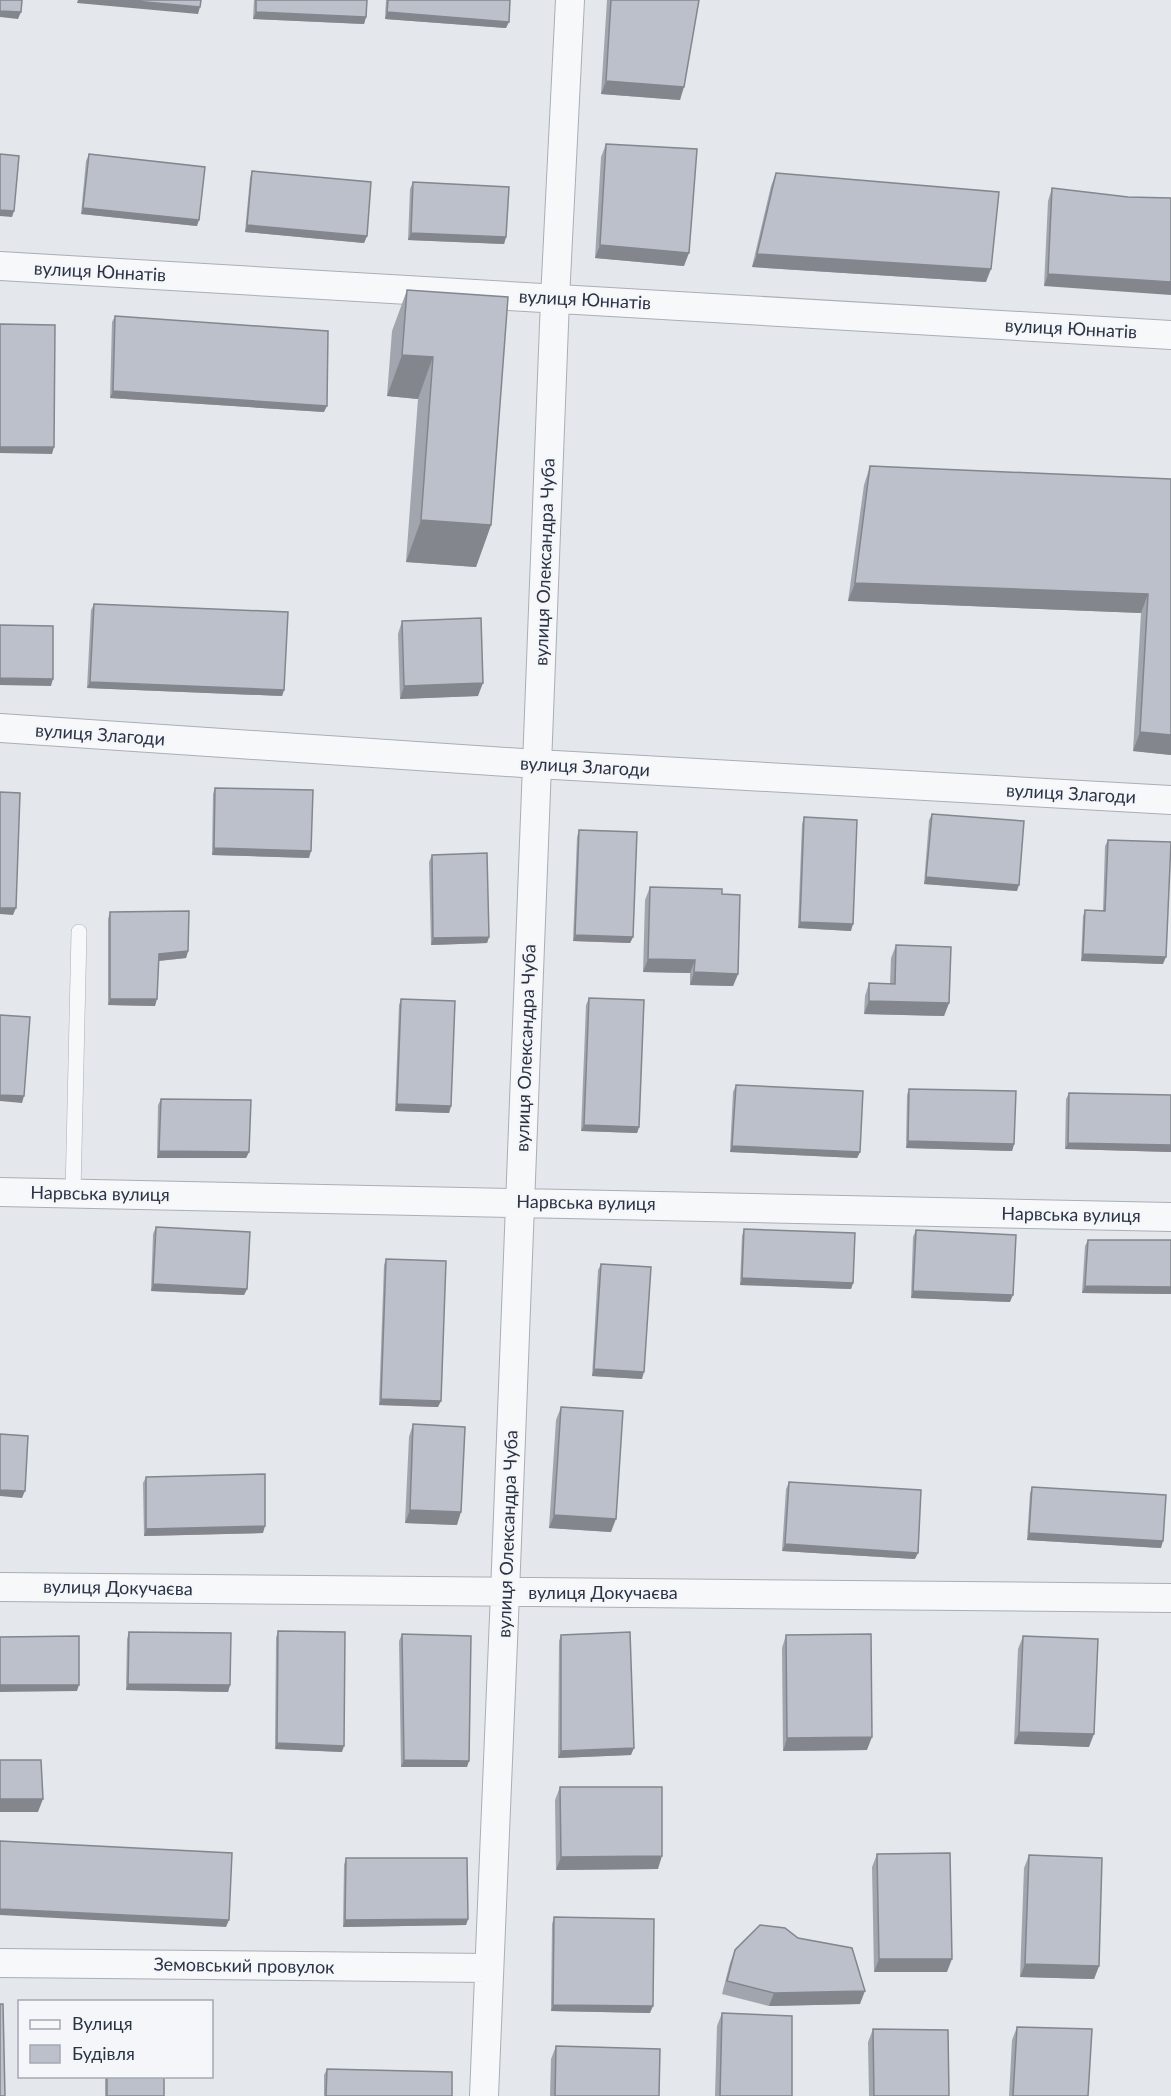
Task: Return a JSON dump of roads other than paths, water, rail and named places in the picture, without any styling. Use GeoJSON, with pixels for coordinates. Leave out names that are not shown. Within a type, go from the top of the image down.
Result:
{"type":"FeatureCollection","features":[{"type":"Feature","properties":{"kind":"street","name":"вулиця Олександра Чуба"},"geometry":{"type":"LineString","coordinates":[[484,2096],[506,1593],[555,299],[570,0]]}},
{"type":"Feature","properties":{"kind":"street","name":"вулиця Юннатів"},"geometry":{"type":"LineString","coordinates":[[0,266],[1171,335]]}},
{"type":"Feature","properties":{"kind":"street","name":"вулиця Злагоди"},"geometry":{"type":"LineString","coordinates":[[0,728],[537,764],[1171,800]]}},
{"type":"Feature","properties":{"kind":"street","name":"Нарвська вулиця"},"geometry":{"type":"LineString","coordinates":[[0,1192],[1171,1217]]}},
{"type":"Feature","properties":{"kind":"street","name":"вулиця Докучаєва"},"geometry":{"type":"LineString","coordinates":[[0,1587],[1171,1598]]}},
{"type":"Feature","properties":{"kind":"street","name":"Земовський провулок"},"geometry":{"type":"LineString","coordinates":[[0,1963],[488,1968]]}},
{"type":"Feature","properties":{"kind":"lane"},"geometry":{"type":"LineString","coordinates":[[73,1193],[79,932]]}}]}
